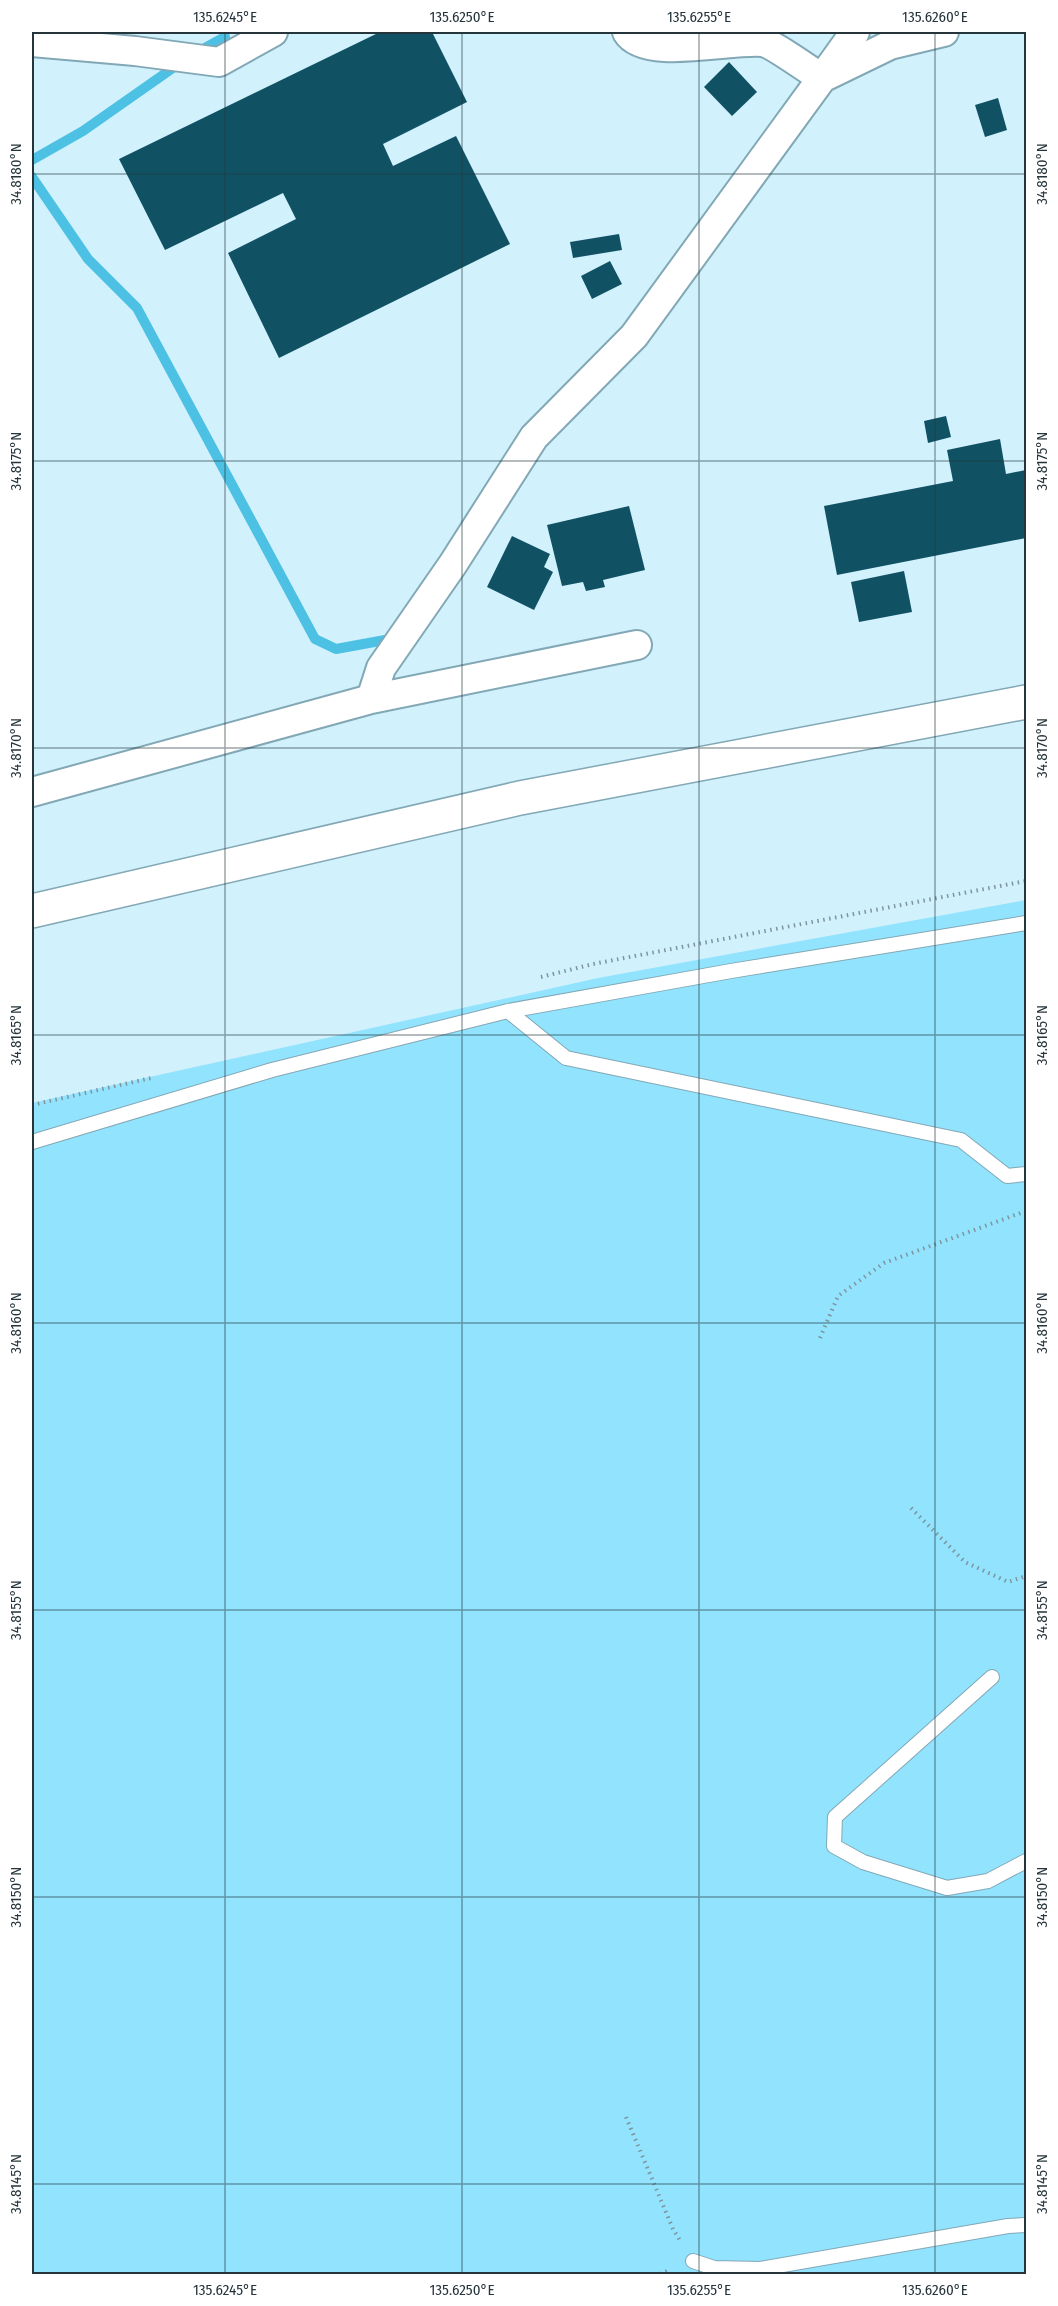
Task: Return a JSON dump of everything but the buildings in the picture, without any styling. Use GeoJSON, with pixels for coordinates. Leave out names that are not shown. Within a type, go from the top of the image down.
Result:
{"type":"FeatureCollection","features":[{"type":"Feature","properties":{"kind":"street"},"geometry":{"type":"LineString","coordinates":[[32,42],[135,51],[219,62],[273,32]]}},
{"type":"Feature","properties":{"kind":"street"},"geometry":{"type":"LineString","coordinates":[[627,32],[636,42],[665,47],[764,37],[822,78]]}},
{"type":"Feature","properties":{"kind":"street"},"geometry":{"type":"LineString","coordinates":[[371,699],[381,668],[453,564],[534,437],[634,336],[855,32]]}},
{"type":"Feature","properties":{"kind":"street"},"geometry":{"type":"LineString","coordinates":[[822,78],[890,45],[945,32]]}},
{"type":"Feature","properties":{"kind":"street"},"geometry":{"type":"LineString","coordinates":[[32,792],[371,699],[638,645]]}},
{"type":"Feature","properties":{"kind":"street"},"geometry":{"type":"LineString","coordinates":[[32,911],[520,798],[1026,702]]}},
{"type":"Feature","properties":{"kind":"lane"},"geometry":{"type":"LineString","coordinates":[[32,1142],[272,1070],[508,1011],[1026,922]]}},
{"type":"Feature","properties":{"kind":"lane"},"geometry":{"type":"LineString","coordinates":[[508,1011],[566,1058],[962,1140],[1007,1176],[1026,1174]]}},
{"type":"Feature","properties":{"kind":"lane"},"geometry":{"type":"LineString","coordinates":[[992,1677],[834,1817],[834,1846],[863,1862],[947,1888],[988,1881],[1026,1861]]}},
{"type":"Feature","properties":{"kind":"lane"},"geometry":{"type":"LineString","coordinates":[[693,2261],[714,2268],[760,2269],[1008,2226],[1026,2225]]}},
{"type":"Feature","properties":{"kind":"path"},"geometry":{"type":"LineString","coordinates":[[820,1338],[838,1296],[884,1263],[1026,1211]]}},
{"type":"Feature","properties":{"kind":"path"},"geometry":{"type":"LineString","coordinates":[[911,1508],[965,1562],[1008,1582],[1026,1576]]}},
{"type":"Feature","properties":{"kind":"path"},"geometry":{"type":"LineString","coordinates":[[626,2117],[674,2229],[693,2261]]}},
{"type":"Feature","properties":{"kind":"shaded area"},"geometry":{"type":"Polygon","coordinates":[[[1026,900],[1026,2274],[32,2274],[32,1103],[598,978],[1026,900]]]}},
{"type":"Feature","properties":{"kind":"waterway"},"geometry":{"type":"LineString","coordinates":[[196,53],[225,37]]}},
{"type":"Feature","properties":{"kind":"waterway"},"geometry":{"type":"LineString","coordinates":[[32,160],[83,131],[180,63]]}},
{"type":"Feature","properties":{"kind":"waterway"},"geometry":{"type":"LineString","coordinates":[[32,177],[88,259],[137,308],[315,639],[336,649],[396,638]]}}]}
